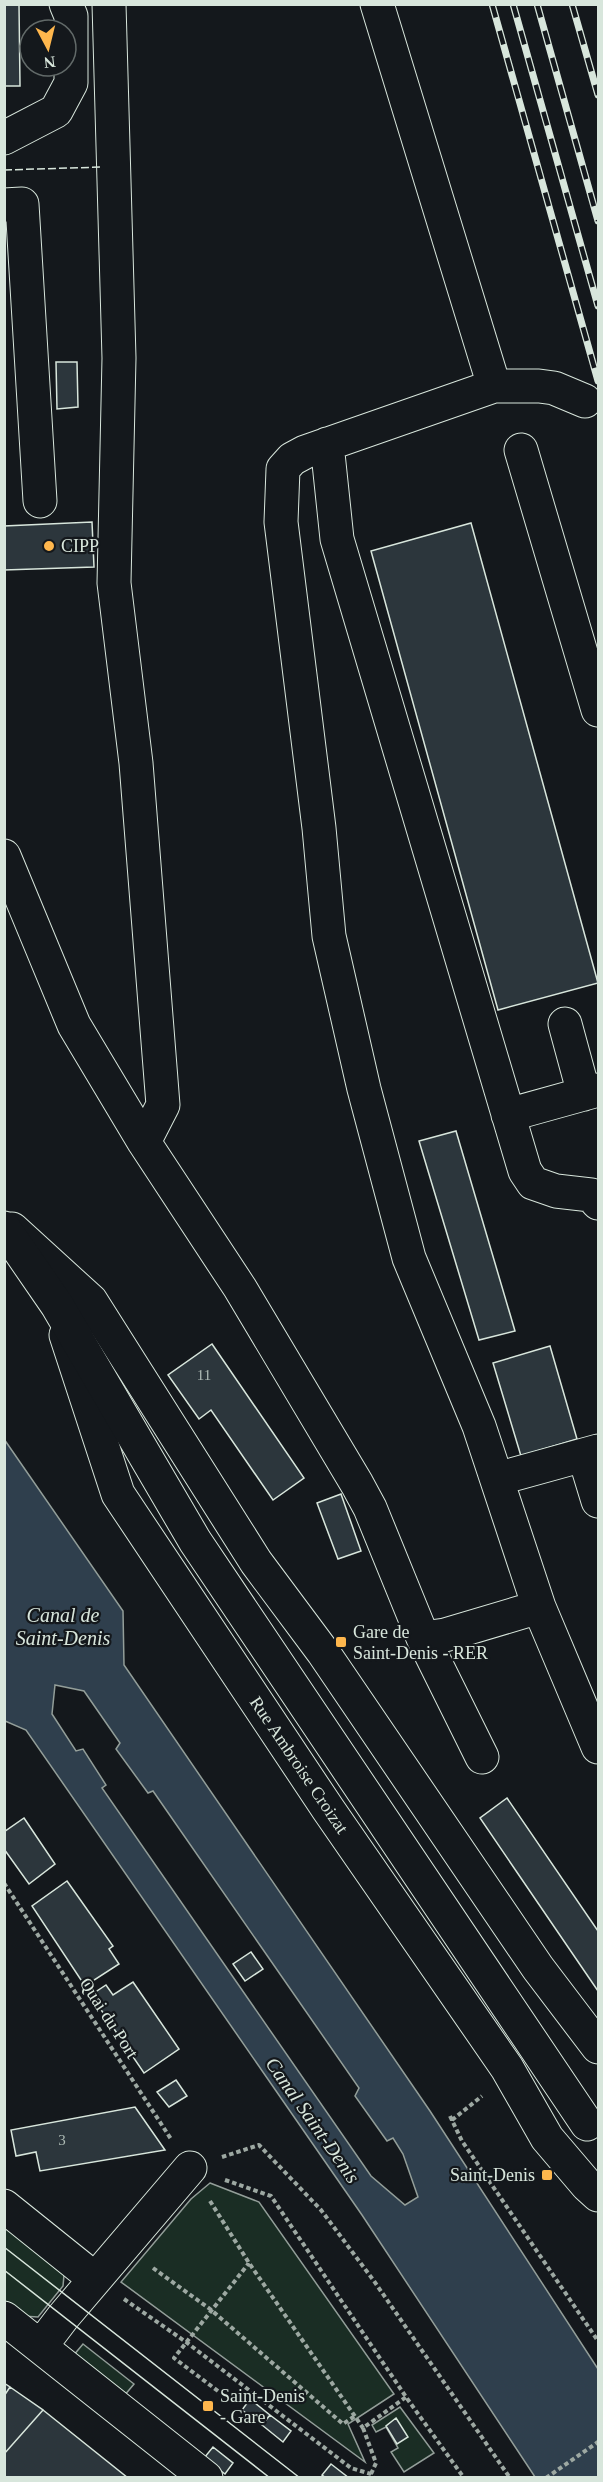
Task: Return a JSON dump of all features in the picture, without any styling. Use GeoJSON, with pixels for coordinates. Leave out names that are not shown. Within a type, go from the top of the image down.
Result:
{"type":"FeatureCollection","features":[{"type":"Feature","properties":{"kind":"main road"},"geometry":{"type":"LineString","coordinates":[[4,138],[56,111],[71,83],[71,16],[66,4]]}},
{"type":"Feature","properties":{"kind":"main road"},"geometry":{"type":"LineString","coordinates":[[109,4],[119,358],[114,583],[136,763],[163,1106],[144,1142]]}},
{"type":"Feature","properties":{"kind":"main road"},"geometry":{"type":"LineString","coordinates":[[377,4],[494,386]]}},
{"type":"Feature","properties":{"kind":"main road"},"geometry":{"type":"LineString","coordinates":[[4,205],[22,204],[40,501]]}},
{"type":"Feature","properties":{"kind":"main road"},"geometry":{"type":"LineString","coordinates":[[585,401],[554,388],[494,386],[327,444],[291,459],[283,469],[281,522],[319,828],[329,936],[364,1089],[409,1258],[479,1426],[539,1607],[598,1747]]}},
{"type":"Feature","properties":{"kind":"main road"},"geometry":{"type":"LineString","coordinates":[[327,444],[337,539],[525,1171],[533,1184],[555,1191],[591,1195],[598,1203]]}},
{"type":"Feature","properties":{"kind":"main road"},"geometry":{"type":"LineString","coordinates":[[521,450],[598,710]]}},
{"type":"Feature","properties":{"kind":"main road"},"geometry":{"type":"LineString","coordinates":[[4,856],[74,1025],[144,1142],[240,1288],[370,1508],[423,1638],[482,1757]]}},
{"type":"Feature","properties":{"kind":"main road"},"geometry":{"type":"LineString","coordinates":[[508,1114],[591,1092],[565,1024]]}},
{"type":"Feature","properties":{"kind":"main road"},"geometry":{"type":"LineString","coordinates":[[4,1222],[91,1301],[256,1562],[323,1652],[538,1968],[598,2047]]}},
{"type":"Feature","properties":{"kind":"main road","name":"Rue Ambroise Croizat"},"geometry":{"type":"LineString","coordinates":[[4,1228],[57,1305],[195,1541],[587,2124]]}},
{"type":"Feature","properties":{"kind":"main road","name":"Rue Ambroise Croizat"},"geometry":{"type":"LineString","coordinates":[[57,1305],[118,1494],[328,1809],[507,2068],[547,2138],[598,2195]]}},
{"type":"Feature","properties":{"kind":"main road"},"geometry":{"type":"LineString","coordinates":[[497,1479],[591,1453],[598,1501]]}},
{"type":"Feature","properties":{"kind":"main road"},"geometry":{"type":"LineString","coordinates":[[423,1638],[445,1635],[539,1607]]}},
{"type":"Feature","properties":{"kind":"main road"},"geometry":{"type":"LineString","coordinates":[[40,2346],[190,2168]]}},
{"type":"Feature","properties":{"kind":"main road"},"geometry":{"type":"LineString","coordinates":[[4,2206],[95,2279]]}},
{"type":"Feature","properties":{"kind":"main road"},"geometry":{"type":"LineString","coordinates":[[4,2318],[206,2478]]}},
{"type":"Feature","properties":{"kind":"path","name":"Quai du Port"},"geometry":{"type":"LineString","coordinates":[[4,1883],[190,2168],[249,2263],[356,2416],[376,2463],[372,2476]]}},
{"type":"Feature","properties":{"kind":"path"},"geometry":{"type":"LineString","coordinates":[[482,2096],[451,2118],[462,2141],[598,2341]]}},
{"type":"Feature","properties":{"kind":"path"},"geometry":{"type":"LineString","coordinates":[[190,2168],[260,2145],[321,2210],[374,2281],[510,2478]]}},
{"type":"Feature","properties":{"kind":"path"},"geometry":{"type":"LineString","coordinates":[[190,2168],[271,2196],[406,2397],[464,2478]]}},
{"type":"Feature","properties":{"kind":"path"},"geometry":{"type":"LineString","coordinates":[[123,2246],[210,2309],[343,2424],[356,2416]]}},
{"type":"Feature","properties":{"kind":"path"},"geometry":{"type":"LineString","coordinates":[[218,2391],[174,2358],[210,2309],[249,2263]]}},
{"type":"Feature","properties":{"kind":"path"},"geometry":{"type":"LineString","coordinates":[[95,2279],[186,2342],[351,2468],[372,2476]]}},
{"type":"Feature","properties":{"kind":"path"},"geometry":{"type":"LineString","coordinates":[[363,2428],[406,2397]]}},
{"type":"Feature","properties":{"kind":"path"},"geometry":{"type":"LineString","coordinates":[[546,2478],[598,2442]]}},
{"type":"Feature","properties":{"kind":"green space"},"geometry":{"type":"Polygon","coordinates":[[[210,2183],[259,2202],[394,2394],[348,2424],[365,2462],[121,2282],[191,2199],[210,2183]]]}},
{"type":"Feature","properties":{"kind":"green space"},"geometry":{"type":"Polygon","coordinates":[[[4,2224],[64,2275],[63,2286],[38,2317],[22,2316],[5,2302],[4,2224]]]}},
{"type":"Feature","properties":{"kind":"green space"},"geometry":{"type":"Polygon","coordinates":[[[83,2344],[134,2384],[124,2396],[73,2356],[83,2344]]]}},
{"type":"Feature","properties":{"kind":"green space"},"geometry":{"type":"Polygon","coordinates":[[[400,2407],[434,2453],[404,2472],[391,2452],[398,2448],[386,2427],[376,2432],[372,2425],[400,2407]]]}},
{"type":"Feature","properties":{"kind":"water"},"geometry":{"type":"Polygon","coordinates":[[[4,1439],[123,1611],[124,1665],[430,2111],[598,2369],[598,2477],[535,2477],[362,2215],[26,1730],[5,1721],[4,1439]],[[55,1685],[52,1714],[76,1751],[83,1749],[106,1785],[102,1788],[371,2176],[405,2205],[418,2197],[403,2154],[393,2138],[387,2141],[355,2096],[359,2088],[153,1791],[148,1793],[116,1749],[120,1743],[84,1691],[55,1685]]]}},
{"type":"Feature","properties":{"kind":"building"},"geometry":{"type":"Polygon","coordinates":[[[4,4],[19,4],[18,78],[20,78],[20,86],[4,86],[4,4]]]}},
{"type":"Feature","properties":{"kind":"building"},"geometry":{"type":"Polygon","coordinates":[[[56,362],[77,362],[78,407],[57,409],[56,362]]]}},
{"type":"Feature","properties":{"kind":"building","name":"CIPP"},"geometry":{"type":"Polygon","coordinates":[[[92,522],[94,567],[4,570],[4,526],[92,522]]]}},
{"type":"Feature","properties":{"kind":"building"},"geometry":{"type":"Polygon","coordinates":[[[471,523],[598,983],[498,1010],[371,551],[471,523]]]}},
{"type":"Feature","properties":{"kind":"building"},"geometry":{"type":"Polygon","coordinates":[[[456,1131],[515,1331],[479,1340],[419,1141],[456,1131]]]}},
{"type":"Feature","properties":{"kind":"building"},"geometry":{"type":"Polygon","coordinates":[[[212,1344],[304,1478],[273,1500],[211,1410],[199,1419],[168,1375],[212,1344]]]}},
{"type":"Feature","properties":{"kind":"building"},"geometry":{"type":"Polygon","coordinates":[[[550,1346],[577,1439],[521,1456],[493,1363],[550,1346]]]}},
{"type":"Feature","properties":{"kind":"building"},"geometry":{"type":"Polygon","coordinates":[[[341,1494],[361,1551],[338,1559],[317,1503],[341,1494]]]}},
{"type":"Feature","properties":{"kind":"building"},"geometry":{"type":"Polygon","coordinates":[[[507,1798],[598,1931],[598,1991],[480,1818],[507,1798]]]}},
{"type":"Feature","properties":{"kind":"building"},"geometry":{"type":"Polygon","coordinates":[[[24,1818],[55,1864],[29,1884],[4,1849],[4,1832],[24,1818]]]}},
{"type":"Feature","properties":{"kind":"building"},"geometry":{"type":"Polygon","coordinates":[[[67,1881],[113,1946],[109,1949],[119,1964],[85,1986],[32,1906],[67,1881]]]}},
{"type":"Feature","properties":{"kind":"building"},"geometry":{"type":"Polygon","coordinates":[[[251,1952],[263,1969],[245,1981],[233,1964],[251,1952]]]}},
{"type":"Feature","properties":{"kind":"building"},"geometry":{"type":"Polygon","coordinates":[[[133,1982],[179,2049],[144,2073],[91,1995],[106,1985],[113,1995],[133,1982]]]}},
{"type":"Feature","properties":{"kind":"building"},"geometry":{"type":"Polygon","coordinates":[[[176,2080],[187,2096],[169,2107],[157,2092],[176,2080]]]}},
{"type":"Feature","properties":{"kind":"building"},"geometry":{"type":"Polygon","coordinates":[[[135,2107],[165,2150],[40,2171],[36,2152],[16,2156],[11,2130],[135,2107]]]}},
{"type":"Feature","properties":{"kind":"building"},"geometry":{"type":"Polygon","coordinates":[[[4,2383],[10,2387],[4,2396],[4,2383]]]}},
{"type":"Feature","properties":{"kind":"building"},"geometry":{"type":"Polygon","coordinates":[[[10,2387],[43,2410],[4,2454],[4,2396],[10,2387]]]}},
{"type":"Feature","properties":{"kind":"building"},"geometry":{"type":"Polygon","coordinates":[[[250,2399],[270,2415],[262,2425],[242,2410],[250,2399]]]}},
{"type":"Feature","properties":{"kind":"building"},"geometry":{"type":"Polygon","coordinates":[[[43,2410],[128,2478],[4,2478],[4,2454],[43,2410]]]}},
{"type":"Feature","properties":{"kind":"building"},"geometry":{"type":"Polygon","coordinates":[[[270,2415],[291,2431],[283,2442],[262,2425],[270,2415]]]}},
{"type":"Feature","properties":{"kind":"building"},"geometry":{"type":"Polygon","coordinates":[[[396,2418],[408,2437],[397,2444],[386,2426],[396,2418]]]}},
{"type":"Feature","properties":{"kind":"building"},"geometry":{"type":"Polygon","coordinates":[[[213,2447],[233,2463],[225,2474],[204,2458],[213,2447]]]}},
{"type":"Feature","properties":{"kind":"building"},"geometry":{"type":"Polygon","coordinates":[[[331,2464],[349,2478],[326,2478],[322,2475],[331,2464]]]}},
{"type":"Feature","properties":{"kind":"tram line"},"geometry":{"type":"LineString","coordinates":[[4,2247],[300,2478]]}},
{"type":"Feature","properties":{"kind":"tram line"},"geometry":{"type":"LineString","coordinates":[[4,2270],[270,2478]]}},
{"type":"Feature","properties":{"kind":"railway"},"geometry":{"type":"LineString","coordinates":[[492,4],[598,381]]}},
{"type":"Feature","properties":{"kind":"railway"},"geometry":{"type":"LineString","coordinates":[[513,4],[598,306]]}},
{"type":"Feature","properties":{"kind":"railway"},"geometry":{"type":"LineString","coordinates":[[537,4],[598,221]]}},
{"type":"Feature","properties":{"kind":"railway"},"geometry":{"type":"LineString","coordinates":[[572,4],[598,95]]}},
{"type":"Feature","properties":{"kind":"fence"},"geometry":{"type":"LineString","coordinates":[[4,170],[102,167]]}},
{"type":"Feature","properties":{"kind":"place","name":"CIPP"},"geometry":{"type":"Point","coordinates":[49,546]}},
{"type":"Feature","properties":{"kind":"place","name":"Gare de Saint-Denis - RER"},"geometry":{"type":"Point","coordinates":[341,1642]}},
{"type":"Feature","properties":{"kind":"place","name":"Saint-Denis"},"geometry":{"type":"Point","coordinates":[547,2175]}},
{"type":"Feature","properties":{"kind":"place","name":"Saint-Denis - Gare"},"geometry":{"type":"Point","coordinates":[208,2406]}},
{"type":"Feature","properties":{"kind":"water label","name":"Canal de Saint-Denis"},"geometry":{"type":"Point","coordinates":[63,1626]}},
{"type":"Feature","properties":{"kind":"water label","name":"Canal Saint-Denis"},"geometry":{"type":"Point","coordinates":[313,2120]}}]}
